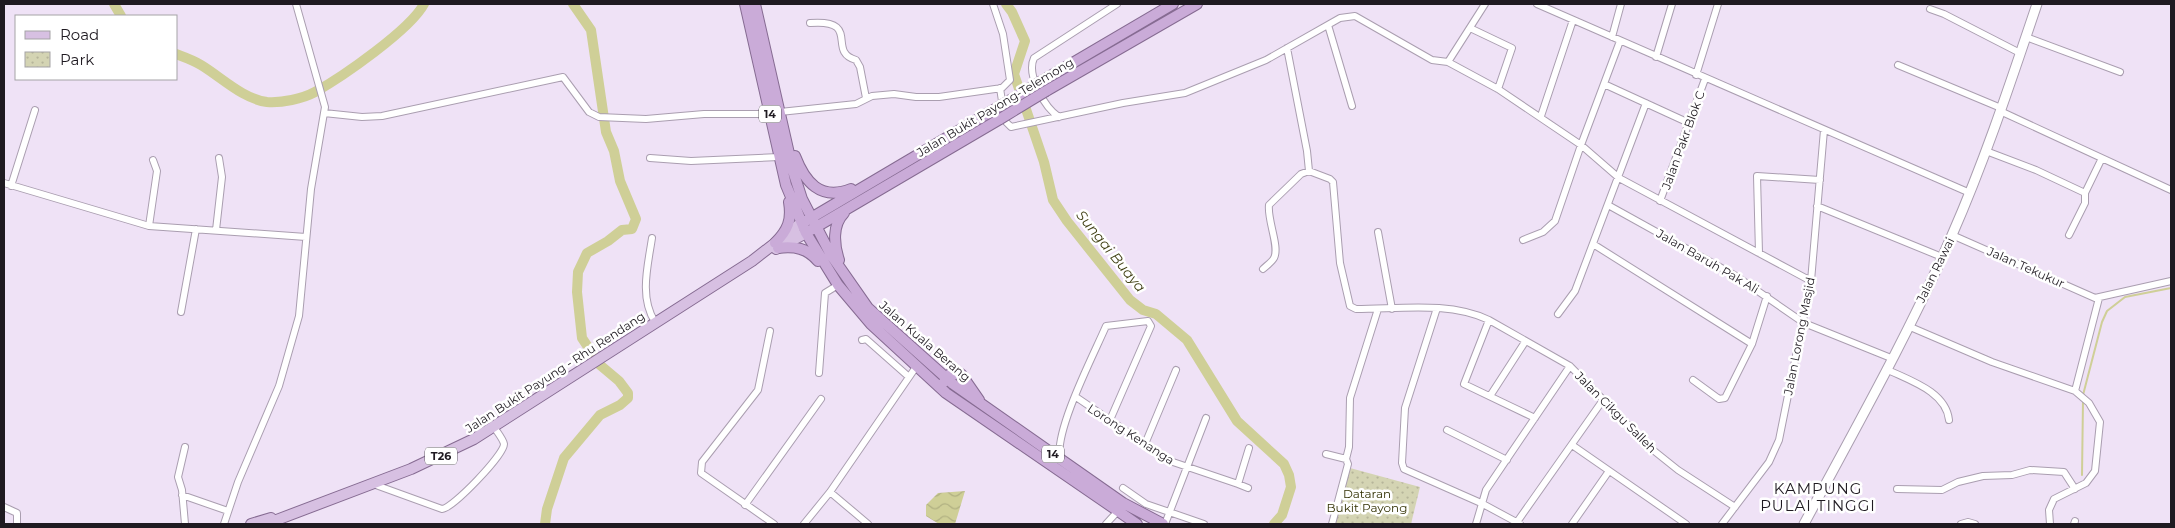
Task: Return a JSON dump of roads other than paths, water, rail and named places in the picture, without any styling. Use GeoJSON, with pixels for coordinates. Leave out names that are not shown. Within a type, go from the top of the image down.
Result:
{"type":"FeatureCollection","features":[{"type":"Feature","properties":{"kind":"highway","name":"Jalan Kuala Berang"},"geometry":{"type":"LineString","coordinates":[[745,4],[775,113],[782,125],[808,225],[847,279],[880,319],[946,378],[1123,503],[1164,524]]}},
{"type":"Feature","properties":{"kind":"highway","name":"Jalan Kuala Berang"},"geometry":{"type":"LineString","coordinates":[[755,4],[775,113],[779,157],[786,185],[838,285],[858,311],[903,356],[946,393],[1137,524]]}},
{"type":"Feature","properties":{"kind":"highway","name":"Jalan Bukit Payong-Telemong"},"geometry":{"type":"LineString","coordinates":[[808,225],[898,166],[1174,4]]}},
{"type":"Feature","properties":{"kind":"highway","name":"Jalan Bukit Payong-Telemong"},"geometry":{"type":"LineString","coordinates":[[808,225],[850,207],[1197,4]]}},
{"type":"Feature","properties":{"kind":"highway"},"geometry":{"type":"LineString","coordinates":[[782,125],[804,177],[815,188],[825,192],[843,192],[898,166]]}},
{"type":"Feature","properties":{"kind":"highway"},"geometry":{"type":"LineString","coordinates":[[786,185],[790,220],[777,246],[796,247],[813,255],[838,285]]}},
{"type":"Feature","properties":{"kind":"highway"},"geometry":{"type":"LineString","coordinates":[[847,279],[836,251],[835,237],[837,223],[850,207]]}},
{"type":"Feature","properties":{"kind":"highway"},"geometry":{"type":"LineString","coordinates":[[946,378],[944,384],[946,393]]}},
{"type":"Feature","properties":{"kind":"main road","name":"Jalan Rawai"},"geometry":{"type":"LineString","coordinates":[[1804,524],[1886,369],[1952,235],[1986,151],[2037,4]]}},
{"type":"Feature","properties":{"kind":"main road","name":"Jalan Bukit Payung - Rhu Rendang"},"geometry":{"type":"LineString","coordinates":[[266,524],[446,454],[494,427],[808,225]]}},
{"type":"Feature","properties":{"kind":"main road","name":"Jalan Bukit Payung - Rhu Rendang"},"geometry":{"type":"LineString","coordinates":[[251,524],[274,517],[279,518]]}},
{"type":"Feature","properties":{"kind":"street"},"geometry":{"type":"LineString","coordinates":[[224,524],[287,362],[299,316],[311,190],[324,113],[319,83],[296,4]]}},
{"type":"Feature","properties":{"kind":"street"},"geometry":{"type":"LineString","coordinates":[[324,113],[362,118],[382,116],[563,77],[589,112],[599,117],[611,118],[673,119],[704,114],[775,113],[856,104],[866,98],[894,94],[916,97],[940,97],[1000,88],[1006,86],[1010,80],[1003,34],[993,4]]}},
{"type":"Feature","properties":{"kind":"street"},"geometry":{"type":"LineString","coordinates":[[1060,117],[1052,112],[1043,100],[1033,75],[1032,63],[1034,58],[1118,4]]}},
{"type":"Feature","properties":{"kind":"street"},"geometry":{"type":"LineString","coordinates":[[1448,62],[1485,4]]}},
{"type":"Feature","properties":{"kind":"street"},"geometry":{"type":"LineString","coordinates":[[1537,4],[1705,79],[1970,193]]}},
{"type":"Feature","properties":{"kind":"street"},"geometry":{"type":"LineString","coordinates":[[1612,37],[1621,4]]}},
{"type":"Feature","properties":{"kind":"street"},"geometry":{"type":"LineString","coordinates":[[1656,57],[1672,4]]}},
{"type":"Feature","properties":{"kind":"street"},"geometry":{"type":"LineString","coordinates":[[1696,75],[1718,4]]}},
{"type":"Feature","properties":{"kind":"street"},"geometry":{"type":"LineString","coordinates":[[1930,10],[1944,14],[2020,53]]}},
{"type":"Feature","properties":{"kind":"street"},"geometry":{"type":"LineString","coordinates":[[1000,88],[1006,124],[1011,127],[1185,93],[1250,67],[1346,16],[1355,16],[1432,60],[1448,62],[1498,89],[1541,116],[1580,145],[1618,178],[1811,281]]}},
{"type":"Feature","properties":{"kind":"street"},"geometry":{"type":"LineString","coordinates":[[1541,116],[1573,20]]}},
{"type":"Feature","properties":{"kind":"street"},"geometry":{"type":"LineString","coordinates":[[810,23],[829,22],[837,26],[841,35],[843,51],[848,58],[858,63],[866,98]]}},
{"type":"Feature","properties":{"kind":"street"},"geometry":{"type":"LineString","coordinates":[[1328,25],[1352,106]]}},
{"type":"Feature","properties":{"kind":"street"},"geometry":{"type":"LineString","coordinates":[[1470,28],[1512,48],[1498,89]]}},
{"type":"Feature","properties":{"kind":"street"},"geometry":{"type":"LineString","coordinates":[[2026,37],[2120,72]]}},
{"type":"Feature","properties":{"kind":"street"},"geometry":{"type":"LineString","coordinates":[[1523,240],[1543,232],[1555,222],[1580,145],[1620,41]]}},
{"type":"Feature","properties":{"kind":"street"},"geometry":{"type":"LineString","coordinates":[[1263,269],[1274,258],[1276,251],[1270,224],[1269,205],[1301,174],[1309,171],[1307,151],[1287,48]]}},
{"type":"Feature","properties":{"kind":"street"},"geometry":{"type":"LineString","coordinates":[[1898,65],[2001,109],[2101,160],[2171,190]]}},
{"type":"Feature","properties":{"kind":"street","name":"Jalan Pakr Blok C"},"geometry":{"type":"LineString","coordinates":[[1660,201],[1705,79]]}},
{"type":"Feature","properties":{"kind":"street"},"geometry":{"type":"LineString","coordinates":[[1604,84],[1689,123]]}},
{"type":"Feature","properties":{"kind":"street"},"geometry":{"type":"LineString","coordinates":[[1558,314],[1575,291],[1646,103]]}},
{"type":"Feature","properties":{"kind":"street"},"geometry":{"type":"LineString","coordinates":[[11,186],[34,110]]}},
{"type":"Feature","properties":{"kind":"street","name":"Jalan Lorong Masjid"},"geometry":{"type":"LineString","coordinates":[[1722,524],[1769,462],[1777,445],[1804,323],[1811,281],[1824,130]]}},
{"type":"Feature","properties":{"kind":"street"},"geometry":{"type":"LineString","coordinates":[[1986,151],[2036,170],[2085,193]]}},
{"type":"Feature","properties":{"kind":"street"},"geometry":{"type":"LineString","coordinates":[[650,158],[691,160],[779,157]]}},
{"type":"Feature","properties":{"kind":"street"},"geometry":{"type":"LineString","coordinates":[[216,230],[222,176],[220,158]]}},
{"type":"Feature","properties":{"kind":"street"},"geometry":{"type":"LineString","coordinates":[[149,226],[157,171],[153,160]]}},
{"type":"Feature","properties":{"kind":"street"},"geometry":{"type":"LineString","coordinates":[[2069,235],[2085,203],[2085,193],[2101,160]]}},
{"type":"Feature","properties":{"kind":"street","name":"Jalan Cikgu Salleh"},"geometry":{"type":"LineString","coordinates":[[1309,171],[1333,182],[1340,263],[1348,302],[1356,309],[1436,308],[1476,314],[1489,320],[1570,366],[1653,450],[1678,470],[1736,507]]}},
{"type":"Feature","properties":{"kind":"street"},"geometry":{"type":"LineString","coordinates":[[1759,253],[1757,176],[1820,180]]}},
{"type":"Feature","properties":{"kind":"street"},"geometry":{"type":"LineString","coordinates":[[4,184],[149,226],[306,237]]}},
{"type":"Feature","properties":{"kind":"street","name":"Jalan Baruh Pak Ali"},"geometry":{"type":"LineString","coordinates":[[1608,205],[1767,296],[1804,323],[1891,358]]}},
{"type":"Feature","properties":{"kind":"street"},"geometry":{"type":"LineString","coordinates":[[1818,206],[1942,257]]}},
{"type":"Feature","properties":{"kind":"street"},"geometry":{"type":"LineString","coordinates":[[181,312],[196,229]]}},
{"type":"Feature","properties":{"kind":"street"},"geometry":{"type":"LineString","coordinates":[[1378,232],[1392,308]]}},
{"type":"Feature","properties":{"kind":"street","name":"Jalan Tekukur"},"geometry":{"type":"LineString","coordinates":[[1952,235],[2099,298]]}},
{"type":"Feature","properties":{"kind":"street"},"geometry":{"type":"LineString","coordinates":[[652,238],[646,292],[649,310],[655,322]]}},
{"type":"Feature","properties":{"kind":"street"},"geometry":{"type":"LineString","coordinates":[[1593,244],[1752,344]]}},
{"type":"Feature","properties":{"kind":"street"},"geometry":{"type":"LineString","coordinates":[[2075,391],[2099,298],[2127,289],[2171,281]]}},
{"type":"Feature","properties":{"kind":"street"},"geometry":{"type":"LineString","coordinates":[[819,373],[825,294],[838,285]]}},
{"type":"Feature","properties":{"kind":"street"},"geometry":{"type":"LineString","coordinates":[[1692,380],[1719,399],[1726,398],[1752,344],[1767,296]]}},
{"type":"Feature","properties":{"kind":"street"},"geometry":{"type":"LineString","coordinates":[[1436,308],[1405,408],[1402,463],[1408,472],[1481,503],[1518,523],[1603,400]]}},
{"type":"Feature","properties":{"kind":"street"},"geometry":{"type":"LineString","coordinates":[[1332,524],[1348,464],[1346,459],[1350,398],[1378,309]]}},
{"type":"Feature","properties":{"kind":"street"},"geometry":{"type":"LineString","coordinates":[[1489,320],[1464,384],[1535,418]]}},
{"type":"Feature","properties":{"kind":"street"},"geometry":{"type":"LineString","coordinates":[[1060,459],[1060,445],[1076,397],[1106,326],[1148,321],[1150,326],[1110,420]]}},
{"type":"Feature","properties":{"kind":"street"},"geometry":{"type":"LineString","coordinates":[[1908,326],[1992,362],[2075,391],[2089,403],[2100,422],[2095,471],[2092,478],[2075,489],[2059,494],[2051,502],[2049,510],[2050,524]]}},
{"type":"Feature","properties":{"kind":"street"},"geometry":{"type":"LineString","coordinates":[[770,331],[758,390],[702,462],[700,468],[701,473],[774,524]]}},
{"type":"Feature","properties":{"kind":"street"},"geometry":{"type":"LineString","coordinates":[[862,340],[866,339],[909,377]]}},
{"type":"Feature","properties":{"kind":"street"},"geometry":{"type":"LineString","coordinates":[[1490,396],[1525,342]]}},
{"type":"Feature","properties":{"kind":"street"},"geometry":{"type":"LineString","coordinates":[[895,365],[903,356]]}},
{"type":"Feature","properties":{"kind":"street"},"geometry":{"type":"LineString","coordinates":[[1476,524],[1486,490],[1570,366]]}},
{"type":"Feature","properties":{"kind":"street"},"geometry":{"type":"LineString","coordinates":[[804,524],[830,492],[916,367]]}},
{"type":"Feature","properties":{"kind":"street"},"geometry":{"type":"LineString","coordinates":[[1886,369],[1938,398],[1947,410],[1949,420]]}},
{"type":"Feature","properties":{"kind":"street"},"geometry":{"type":"LineString","coordinates":[[1144,444],[1176,370]]}},
{"type":"Feature","properties":{"kind":"street","name":"Lorong Kenanga"},"geometry":{"type":"LineString","coordinates":[[1076,397],[1170,461],[1248,488]]}},
{"type":"Feature","properties":{"kind":"street"},"geometry":{"type":"LineString","coordinates":[[745,505],[820,399]]}},
{"type":"Feature","properties":{"kind":"street"},"geometry":{"type":"LineString","coordinates":[[1164,524],[1206,418]]}},
{"type":"Feature","properties":{"kind":"street"},"geometry":{"type":"LineString","coordinates":[[372,484],[442,509],[448,508],[470,488],[502,450],[503,441],[494,427]]}},
{"type":"Feature","properties":{"kind":"street"},"geometry":{"type":"LineString","coordinates":[[1447,430],[1507,460]]}},
{"type":"Feature","properties":{"kind":"street"},"geometry":{"type":"LineString","coordinates":[[1572,445],[1686,524]]}},
{"type":"Feature","properties":{"kind":"street"},"geometry":{"type":"LineString","coordinates":[[185,447],[178,477],[185,524]]}},
{"type":"Feature","properties":{"kind":"street"},"geometry":{"type":"LineString","coordinates":[[1238,484],[1249,448]]}},
{"type":"Feature","properties":{"kind":"street"},"geometry":{"type":"LineString","coordinates":[[1326,454],[1346,459]]}},
{"type":"Feature","properties":{"kind":"street"},"geometry":{"type":"LineString","coordinates":[[1897,489],[1942,490],[1974,477],[2012,475],[2030,470],[2044,470],[2064,472],[2075,489]]}},
{"type":"Feature","properties":{"kind":"street"},"geometry":{"type":"LineString","coordinates":[[1572,524],[1609,471]]}},
{"type":"Feature","properties":{"kind":"street"},"geometry":{"type":"LineString","coordinates":[[1123,488],[1146,504],[1204,524]]}},
{"type":"Feature","properties":{"kind":"street"},"geometry":{"type":"LineString","coordinates":[[830,492],[868,524]]}},
{"type":"Feature","properties":{"kind":"street"},"geometry":{"type":"LineString","coordinates":[[182,494],[228,511]]}},
{"type":"Feature","properties":{"kind":"street"},"geometry":{"type":"LineString","coordinates":[[4,507],[18,513],[17,524]]}},
{"type":"Feature","properties":{"kind":"street"},"geometry":{"type":"LineString","coordinates":[[1106,524],[1117,512]]}},
{"type":"Feature","properties":{"kind":"street"},"geometry":{"type":"LineString","coordinates":[[1961,524],[1968,522],[1975,524]]}},
{"type":"Feature","properties":{"kind":"water"},"geometry":{"type":"Polygon","coordinates":[[[965,491],[955,524],[939,524],[926,516],[926,505],[938,493],[965,491]]]}},
{"type":"Feature","properties":{"kind":"waterway"},"geometry":{"type":"LineString","coordinates":[[114,4],[120,15]]}},
{"type":"Feature","properties":{"kind":"waterway"},"geometry":{"type":"LineString","coordinates":[[178,55],[198,63],[249,97],[267,102],[292,100],[315,92],[358,64],[405,27],[424,4]]}},
{"type":"Feature","properties":{"kind":"waterway"},"geometry":{"type":"LineString","coordinates":[[545,524],[547,509],[564,458],[600,415],[620,405],[628,398],[628,393],[619,381],[600,365],[582,338],[577,292],[578,272],[587,253],[608,241],[622,230],[632,229],[636,219],[620,181],[614,151],[606,132],[591,30],[573,4]]}},
{"type":"Feature","properties":{"kind":"waterway","name":"Sungai Buaya"},"geometry":{"type":"LineString","coordinates":[[1006,4],[1012,12],[1025,41],[1014,74],[1044,162],[1053,200],[1067,221],[1130,300],[1143,310],[1156,314],[1187,340],[1237,421],[1284,464],[1289,475],[1291,487],[1282,515],[1274,524]]}},
{"type":"Feature","properties":{"kind":"waterway"},"geometry":{"type":"LineString","coordinates":[[2083,395],[2102,322],[2107,311],[2125,297],[2171,288]]}},
{"type":"Feature","properties":{"kind":"waterway"},"geometry":{"type":"LineString","coordinates":[[2082,475],[2083,400]]}},
{"type":"Feature","properties":{"kind":"district","name":"KAMPUNG PULAI TINGGI"},"geometry":{"type":"Point","coordinates":[1818,496]}},
{"type":"Feature","properties":{"kind":"park label","name":"Dataran Bukit Payong"},"geometry":{"type":"Point","coordinates":[1367,500]}}]}
